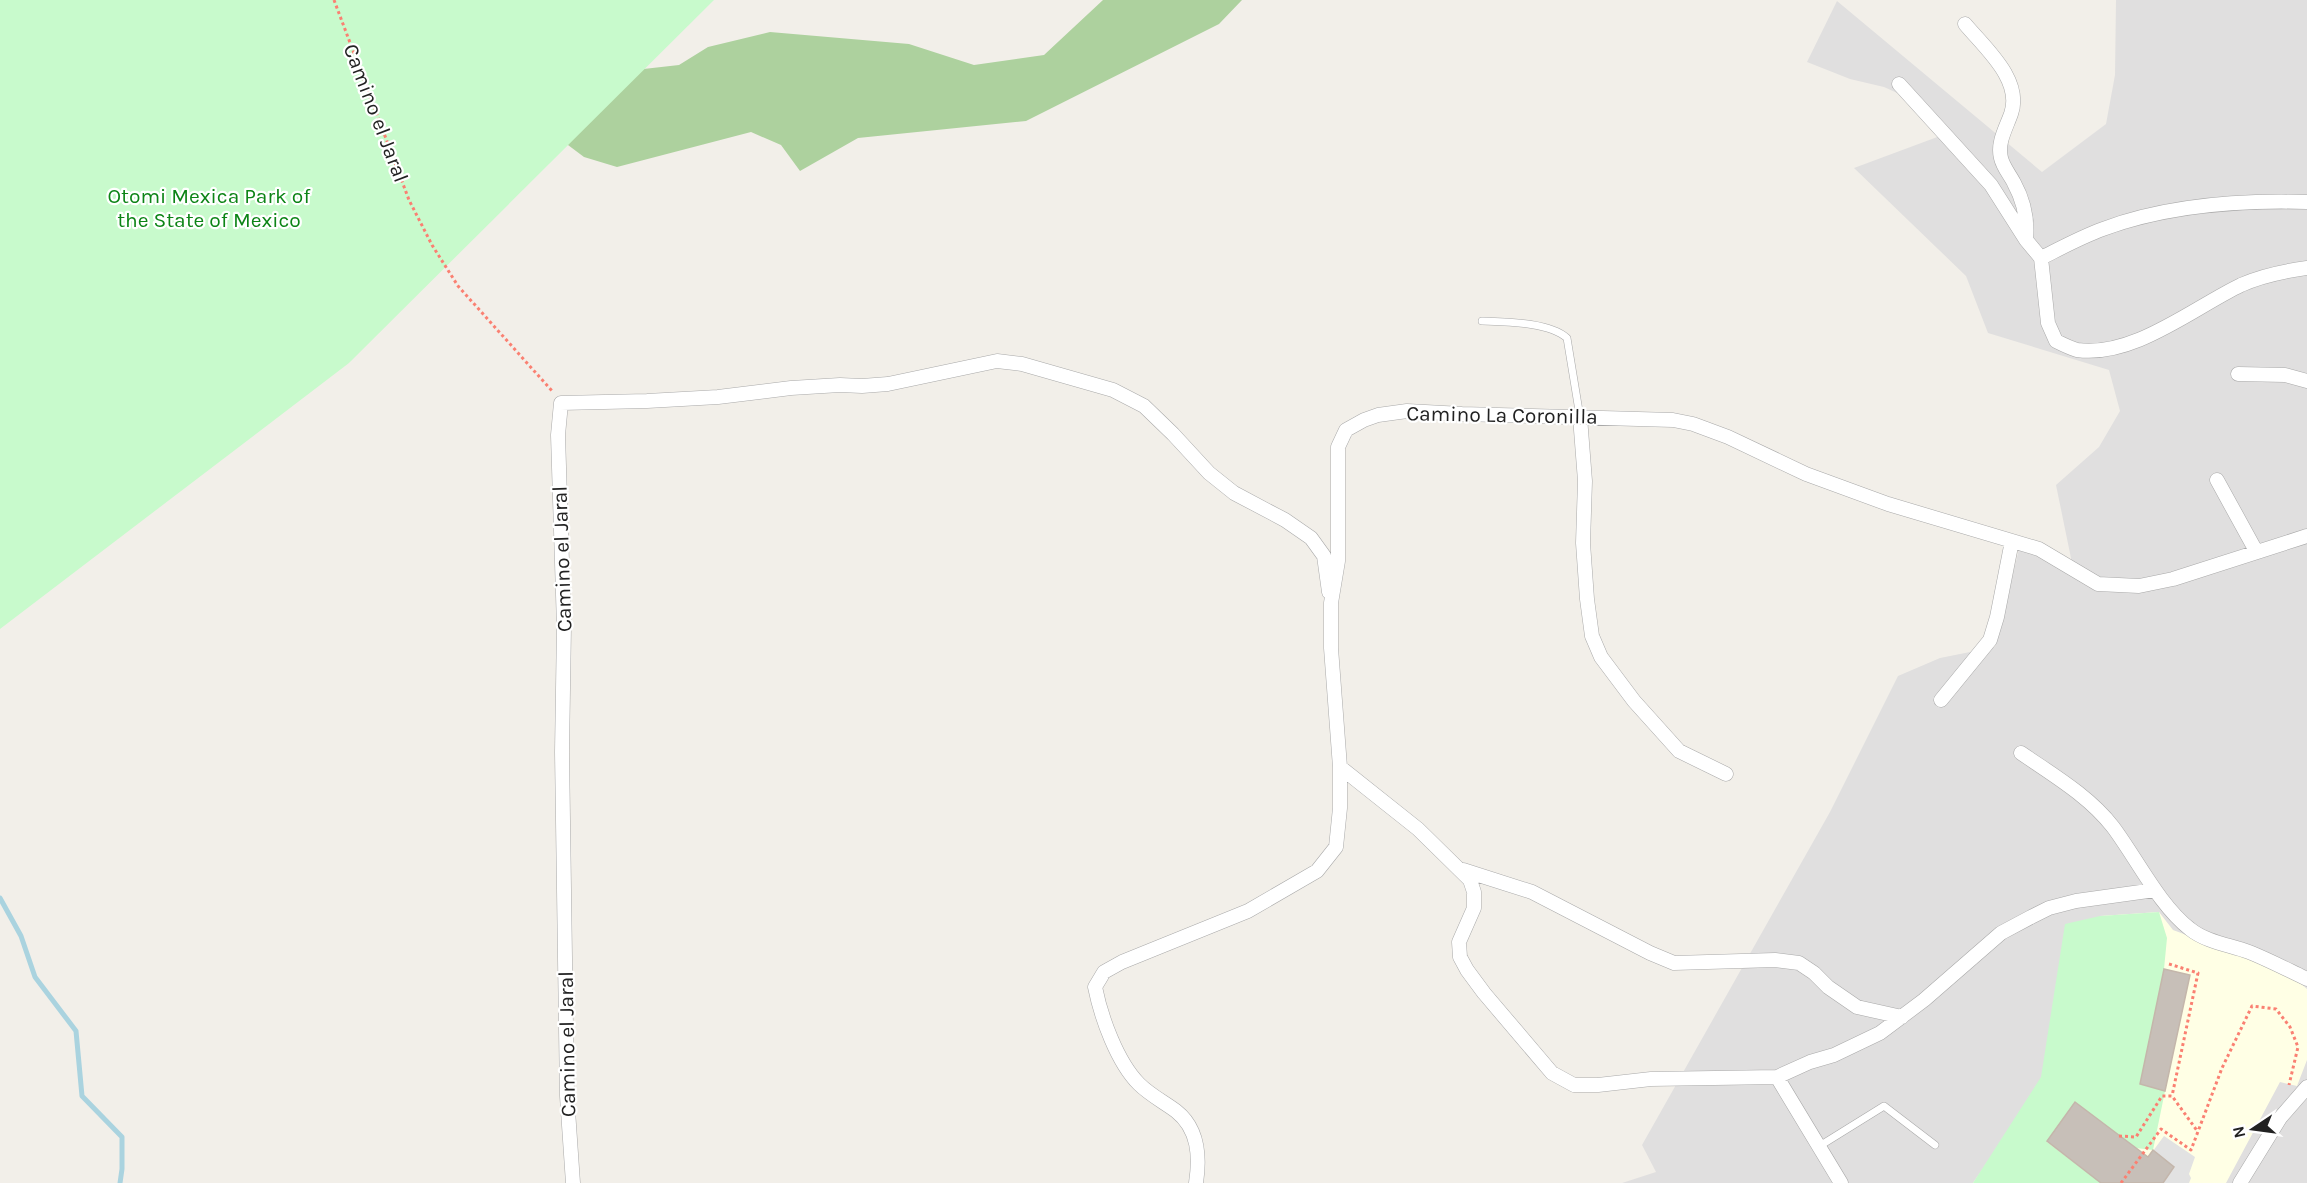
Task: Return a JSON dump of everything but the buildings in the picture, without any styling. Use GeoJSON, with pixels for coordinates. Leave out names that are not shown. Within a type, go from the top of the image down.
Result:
{"type":"FeatureCollection","features":[{"type":"Feature","properties":{"kind":"street"},"geometry":{"type":"LineString","coordinates":[[1965,24],[2009,79],[2013,92],[2012,111],[2000,147],[2001,158],[2025,208],[2028,225],[2026,240]]}},
{"type":"Feature","properties":{"kind":"street"},"geometry":{"type":"LineString","coordinates":[[1899,84],[1991,185],[2026,240],[2041,258],[2048,323],[2056,341],[2076,350],[2127,345],[2243,284],[2307,268]]}},
{"type":"Feature","properties":{"kind":"street"},"geometry":{"type":"LineString","coordinates":[[2041,258],[2103,229],[2131,220],[2202,206],[2307,202]]}},
{"type":"Feature","properties":{"kind":"street"},"geometry":{"type":"LineString","coordinates":[[561,403],[718,397],[816,386],[888,384],[996,362],[1022,364],[1113,390],[1144,406],[1209,473],[1234,493],[1295,526],[1311,538],[1324,556],[1331,603]]}},
{"type":"Feature","properties":{"kind":"street"},"geometry":{"type":"LineString","coordinates":[[2238,374],[2285,375],[2307,381]]}},
{"type":"Feature","properties":{"kind":"street","name":"Camino el Jaral"},"geometry":{"type":"LineString","coordinates":[[561,403],[558,435],[564,626],[562,752],[567,1096],[573,1183]]}},
{"type":"Feature","properties":{"kind":"street","name":"Camino La Coronilla"},"geometry":{"type":"LineString","coordinates":[[1196,1183],[1199,1162],[1196,1141],[1190,1125],[1177,1112],[1138,1083],[1128,1070],[1105,1024],[1095,987],[1104,972],[1122,962],[1248,911],[1317,872],[1336,847],[1340,808],[1340,767],[1331,648],[1331,603],[1338,561],[1338,447],[1346,430],[1371,418],[1407,411],[1673,420],[1693,424],[1728,437],[1806,474],[1878,500],[2039,549],[2098,584],[2139,586],[2220,565],[2256,551],[2307,536]]}},
{"type":"Feature","properties":{"kind":"street"},"geometry":{"type":"LineString","coordinates":[[1580,417],[1585,481],[1583,543],[1592,636],[1601,657],[1634,701],[1680,751],[1726,774]]}},
{"type":"Feature","properties":{"kind":"street"},"geometry":{"type":"LineString","coordinates":[[2217,480],[2256,551]]}},
{"type":"Feature","properties":{"kind":"street"},"geometry":{"type":"LineString","coordinates":[[1941,700],[1990,640],[1997,617],[2012,541]]}},
{"type":"Feature","properties":{"kind":"street"},"geometry":{"type":"LineString","coordinates":[[2021,753],[2081,796],[2111,825],[2145,872],[2155,890],[2187,927],[2198,935],[2250,952],[2307,979]]}},
{"type":"Feature","properties":{"kind":"street"},"geometry":{"type":"LineString","coordinates":[[1340,767],[1418,829],[1470,880],[1474,892],[1474,908],[1459,942],[1460,957],[1484,993],[1552,1073],[1574,1085],[1598,1085],[1650,1079],[1777,1077],[1810,1062],[1834,1055],[1880,1033],[2001,933],[2031,916],[2049,908],[2076,901],[2155,890]]}},
{"type":"Feature","properties":{"kind":"street"},"geometry":{"type":"LineString","coordinates":[[1461,870],[1532,892],[1674,963],[1775,960],[1799,963],[1857,1007],[1902,1017]]}},
{"type":"Feature","properties":{"kind":"street"},"geometry":{"type":"LineString","coordinates":[[1777,1077],[1841,1183]]}},
{"type":"Feature","properties":{"kind":"street"},"geometry":{"type":"LineString","coordinates":[[2240,1183],[2280,1118],[2307,1087]]}},
{"type":"Feature","properties":{"kind":"lane"},"geometry":{"type":"LineString","coordinates":[[1482,321],[1535,326],[1561,333],[1567,338],[1580,417]]}},
{"type":"Feature","properties":{"kind":"lane"},"geometry":{"type":"LineString","coordinates":[[1818,1147],[1884,1106],[1935,1145]]}},
{"type":"Feature","properties":{"kind":"path","name":"Camino el Jaral"},"geometry":{"type":"LineString","coordinates":[[334,0],[409,200],[432,245],[458,286],[561,403]]}},
{"type":"Feature","properties":{"kind":"path"},"geometry":{"type":"LineString","coordinates":[[2169,964],[2198,973],[2172,1096],[2198,1132]]}},
{"type":"Feature","properties":{"kind":"path"},"geometry":{"type":"LineString","coordinates":[[2121,1183],[2161,1130],[2191,1150],[2222,1068],[2252,1006],[2276,1009],[2290,1027],[2298,1047],[2289,1084],[2289,1107]]}},
{"type":"Feature","properties":{"kind":"path"},"geometry":{"type":"LineString","coordinates":[[2119,1136],[2136,1137],[2162,1096],[2172,1096]]}},
{"type":"Feature","properties":{"kind":"shaded area"},"geometry":{"type":"Polygon","coordinates":[[[2116,0],[2307,0],[2307,1183],[1622,1183],[1656,1172],[1642,1145],[1830,812],[1898,676],[1940,658],[1995,647],[2021,541],[2072,563],[2056,485],[2099,447],[2120,411],[2109,370],[1988,333],[1966,276],[1854,168],[1940,136],[1906,97],[1884,87],[1850,79],[1807,62],[1837,1],[2042,172],[2106,124],[2115,75],[2116,0]]]}},
{"type":"Feature","properties":{"kind":"shaded area"},"geometry":{"type":"Polygon","coordinates":[[[2159,912],[2173,930],[2243,956],[2299,982],[2307,989],[2307,1060],[2297,1086],[2280,1082],[2226,1183],[1973,1183],[2034,1094],[2100,916],[2159,912]]]}},
{"type":"Feature","properties":{"kind":"shaded area"},"geometry":{"type":"Polygon","coordinates":[[[2164,1136],[2195,1157],[2189,1174],[2191,1178],[2189,1183],[2163,1183],[2174,1167],[2153,1151],[2164,1136]]]}},
{"type":"Feature","properties":{"kind":"green space","name":"Otomi Mexica Park of the State of Mexico"},"geometry":{"type":"Polygon","coordinates":[[[0,0],[714,0],[349,363],[0,629],[0,0]]]}},
{"type":"Feature","properties":{"kind":"green space"},"geometry":{"type":"Polygon","coordinates":[[[1103,0],[1242,0],[1219,24],[1026,121],[858,138],[800,171],[781,145],[751,132],[617,167],[584,157],[472,73],[617,72],[679,65],[708,47],[770,32],[909,44],[974,65],[1044,55],[1103,0]]]}},
{"type":"Feature","properties":{"kind":"green space"},"geometry":{"type":"Polygon","coordinates":[[[2159,912],[2167,938],[2164,969],[2140,1084],[2165,1091],[2153,1150],[2136,1148],[2075,1102],[2047,1142],[2101,1183],[1973,1183],[2041,1077],[2065,924],[2100,916],[2159,912]]]}},
{"type":"Feature","properties":{"kind":"waterway"},"geometry":{"type":"LineString","coordinates":[[0,898],[21,936],[35,977],[76,1031],[82,1096],[122,1137],[120,1183]]}}]}
